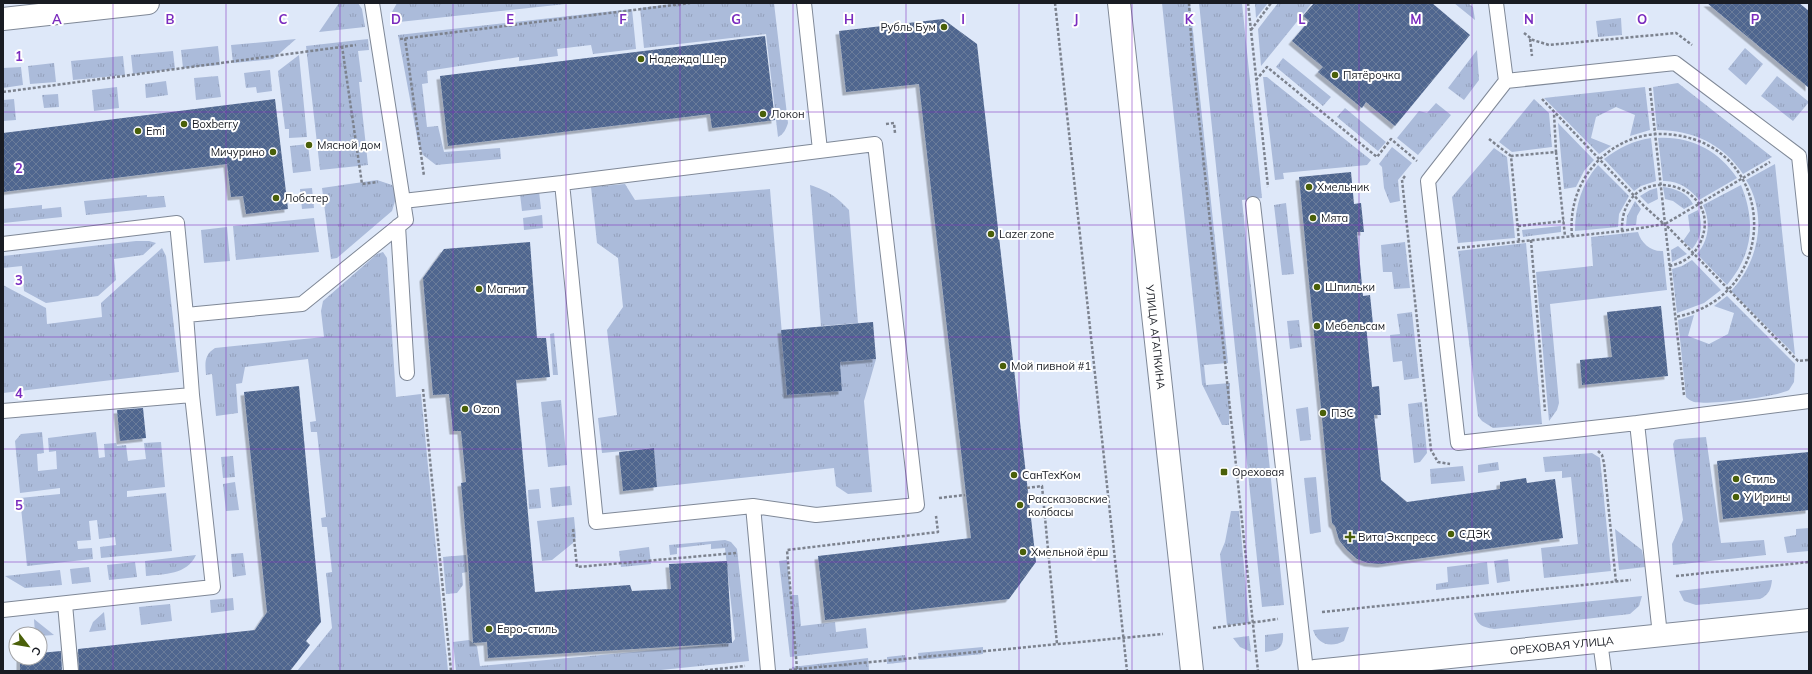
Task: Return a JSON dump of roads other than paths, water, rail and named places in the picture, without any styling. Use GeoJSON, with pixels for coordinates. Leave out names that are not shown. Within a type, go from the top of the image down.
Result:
{"type":"FeatureCollection","features":[{"type":"Feature","properties":{"kind":"main road"},"geometry":{"type":"LineString","coordinates":[[3,19],[148,3]]}},
{"type":"Feature","properties":{"kind":"main road","name":"УЛИЦА АГАПКИНА"},"geometry":{"type":"LineString","coordinates":[[1119,3],[1192,671]]}},
{"type":"Feature","properties":{"kind":"main road","name":"ОРЕХОВАЯ УЛИЦА"},"geometry":{"type":"LineString","coordinates":[[1315,671],[1809,620]]}},
{"type":"Feature","properties":{"kind":"lane"},"geometry":{"type":"LineString","coordinates":[[186,315],[302,304],[406,220],[372,3]]}},
{"type":"Feature","properties":{"kind":"lane"},"geometry":{"type":"LineString","coordinates":[[804,3],[820,150]]}},
{"type":"Feature","properties":{"kind":"lane"},"geometry":{"type":"LineString","coordinates":[[1496,3],[1506,81]]}},
{"type":"Feature","properties":{"kind":"lane"},"geometry":{"type":"LineString","coordinates":[[1809,248],[1799,156],[1674,63],[1506,81],[1428,181],[1458,443],[1547,434],[1809,401]]}},
{"type":"Feature","properties":{"kind":"lane"},"geometry":{"type":"LineString","coordinates":[[403,201],[875,144],[918,505],[816,515],[753,506],[596,522],[562,183]]}},
{"type":"Feature","properties":{"kind":"lane"},"geometry":{"type":"LineString","coordinates":[[1253,204],[1306,671]]}},
{"type":"Feature","properties":{"kind":"lane"},"geometry":{"type":"LineString","coordinates":[[3,244],[177,223],[192,395],[213,587],[3,610]]}},
{"type":"Feature","properties":{"kind":"lane"},"geometry":{"type":"LineString","coordinates":[[398,226],[407,374]]}},
{"type":"Feature","properties":{"kind":"lane"},"geometry":{"type":"LineString","coordinates":[[3,411],[192,395]]}},
{"type":"Feature","properties":{"kind":"lane"},"geometry":{"type":"LineString","coordinates":[[1637,423],[1660,635]]}},
{"type":"Feature","properties":{"kind":"lane"},"geometry":{"type":"LineString","coordinates":[[753,506],[768,671]]}},
{"type":"Feature","properties":{"kind":"lane"},"geometry":{"type":"LineString","coordinates":[[65,604],[71,671]]}},
{"type":"Feature","properties":{"kind":"lane"},"geometry":{"type":"LineString","coordinates":[[1600,641],[1604,671]]}},
{"type":"Feature","properties":{"kind":"place","name":"Рубль Бум"},"geometry":{"type":"Point","coordinates":[944,27]}},
{"type":"Feature","properties":{"kind":"place","name":"Надежда Шер"},"geometry":{"type":"Point","coordinates":[641,59]}},
{"type":"Feature","properties":{"kind":"place","name":"Пятёрочка"},"geometry":{"type":"Point","coordinates":[1335,75]}},
{"type":"Feature","properties":{"kind":"place","name":"Локон"},"geometry":{"type":"Point","coordinates":[763,114]}},
{"type":"Feature","properties":{"kind":"place","name":"Boxberry"},"geometry":{"type":"Point","coordinates":[184,124]}},
{"type":"Feature","properties":{"kind":"place","name":"Emi"},"geometry":{"type":"Point","coordinates":[138,131]}},
{"type":"Feature","properties":{"kind":"place","name":"Мясной дом"},"geometry":{"type":"Point","coordinates":[309,145]}},
{"type":"Feature","properties":{"kind":"place","name":"Мичурино"},"geometry":{"type":"Point","coordinates":[273,152]}},
{"type":"Feature","properties":{"kind":"place","name":"Хмельник"},"geometry":{"type":"Point","coordinates":[1309,187]}},
{"type":"Feature","properties":{"kind":"place","name":"Лобстер"},"geometry":{"type":"Point","coordinates":[276,198]}},
{"type":"Feature","properties":{"kind":"place","name":"Мята"},"geometry":{"type":"Point","coordinates":[1313,218]}},
{"type":"Feature","properties":{"kind":"place","name":"Lazer zone"},"geometry":{"type":"Point","coordinates":[991,234]}},
{"type":"Feature","properties":{"kind":"place","name":"Шпильки"},"geometry":{"type":"Point","coordinates":[1317,287]}},
{"type":"Feature","properties":{"kind":"place","name":"Магнит"},"geometry":{"type":"Point","coordinates":[479,289]}},
{"type":"Feature","properties":{"kind":"place","name":"Мебельсам"},"geometry":{"type":"Point","coordinates":[1317,326]}},
{"type":"Feature","properties":{"kind":"place","name":"Мой пивной #1"},"geometry":{"type":"Point","coordinates":[1003,366]}},
{"type":"Feature","properties":{"kind":"place","name":"Ozon"},"geometry":{"type":"Point","coordinates":[465,409]}},
{"type":"Feature","properties":{"kind":"place","name":"ПЗС"},"geometry":{"type":"Point","coordinates":[1323,413]}},
{"type":"Feature","properties":{"kind":"place","name":"Ореховая"},"geometry":{"type":"Point","coordinates":[1224,472]}},
{"type":"Feature","properties":{"kind":"place","name":"СанТехКом"},"geometry":{"type":"Point","coordinates":[1014,475]}},
{"type":"Feature","properties":{"kind":"place","name":"Стиль"},"geometry":{"type":"Point","coordinates":[1736,479]}},
{"type":"Feature","properties":{"kind":"place","name":"У Ирины"},"geometry":{"type":"Point","coordinates":[1736,497]}},
{"type":"Feature","properties":{"kind":"place","name":"Рассказовские колбасы"},"geometry":{"type":"Point","coordinates":[1020,505]}},
{"type":"Feature","properties":{"kind":"place","name":"СДЭК"},"geometry":{"type":"Point","coordinates":[1451,534]}},
{"type":"Feature","properties":{"kind":"place","name":"Вита Экспресс"},"geometry":{"type":"Point","coordinates":[1350,537]}},
{"type":"Feature","properties":{"kind":"place","name":"Хмельной ёрш"},"geometry":{"type":"Point","coordinates":[1023,552]}},
{"type":"Feature","properties":{"kind":"place","name":"Евро-стиль"},"geometry":{"type":"Point","coordinates":[489,629]}}]}
